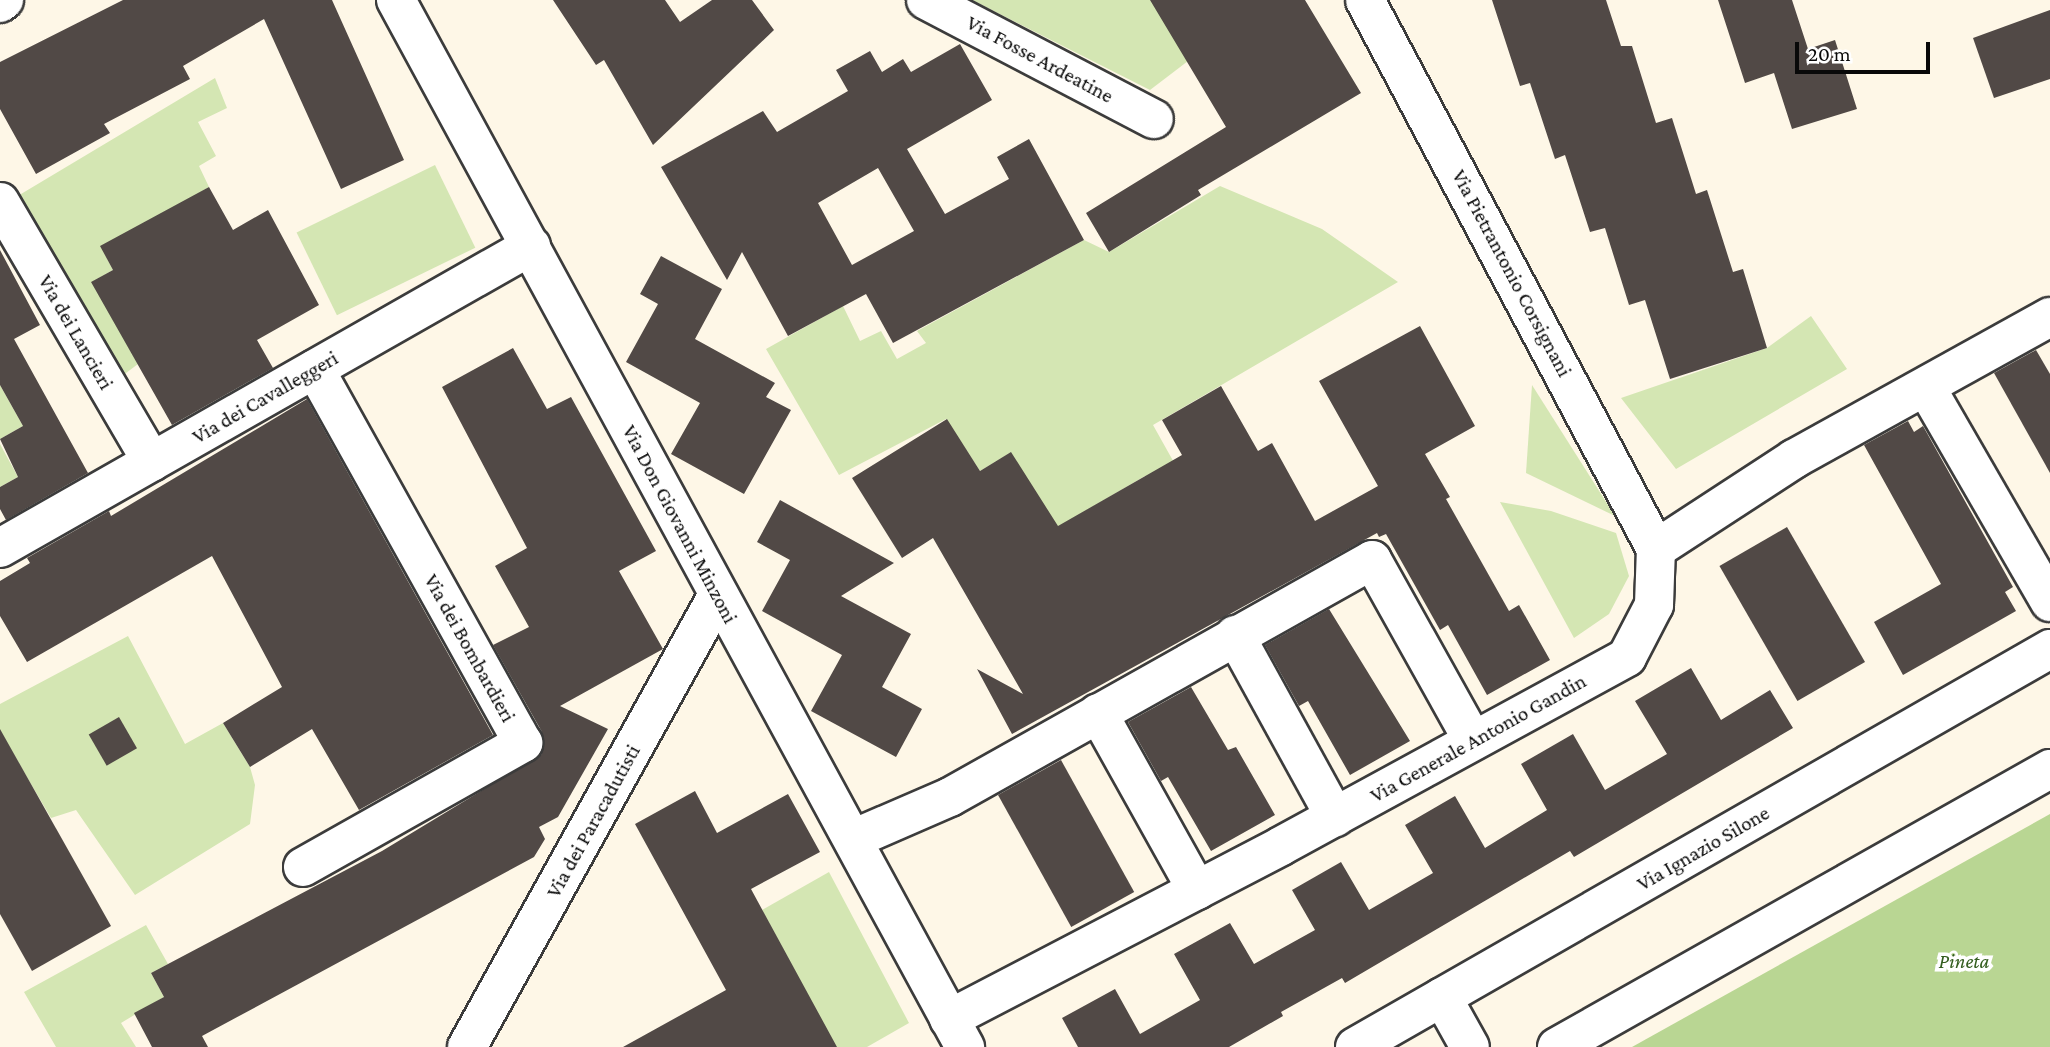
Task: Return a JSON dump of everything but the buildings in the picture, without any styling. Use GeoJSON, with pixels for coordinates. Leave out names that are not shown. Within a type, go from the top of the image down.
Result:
{"type":"FeatureCollection","features":[{"type":"Feature","properties":{"kind":"street","name":"Via Don Giovanni Minzoni"},"geometry":{"type":"LineString","coordinates":[[397,0],[957,1033]]}},
{"type":"Feature","properties":{"kind":"street","name":"Via Fosse Ardeatine"},"geometry":{"type":"LineString","coordinates":[[926,0],[1154,119]]}},
{"type":"Feature","properties":{"kind":"street","name":"Via Pietrantonio Corsignani"},"geometry":{"type":"LineString","coordinates":[[1365,0],[1656,549]]}},
{"type":"Feature","properties":{"kind":"street","name":"Via dei Lancieri"},"geometry":{"type":"LineString","coordinates":[[0,202],[152,462]]}},
{"type":"Feature","properties":{"kind":"street","name":"Via dei Cavalleggeri"},"geometry":{"type":"LineString","coordinates":[[0,548],[531,246]]}},
{"type":"Feature","properties":{"kind":"street"},"geometry":{"type":"LineString","coordinates":[[1656,549],[1794,459],[1927,389],[2050,317]]}},
{"type":"Feature","properties":{"kind":"street","name":"Via dei Bombardieri"},"geometry":{"type":"LineString","coordinates":[[303,867],[523,743],[315,369]]}},
{"type":"Feature","properties":{"kind":"street"},"geometry":{"type":"LineString","coordinates":[[1927,389],[2050,601]]}},
{"type":"Feature","properties":{"kind":"street","name":"Via Generale Antonio Gandin"},"geometry":{"type":"LineString","coordinates":[[957,1033],[1197,890],[1627,657],[1654,605],[1656,549]]}},
{"type":"Feature","properties":{"kind":"street"},"geometry":{"type":"LineString","coordinates":[[853,839],[950,797],[1372,560],[1473,741]]}},
{"type":"Feature","properties":{"kind":"street","name":"Via dei Paracadutisti"},"geometry":{"type":"LineString","coordinates":[[467,1047],[718,595]]}},
{"type":"Feature","properties":{"kind":"street"},"geometry":{"type":"LineString","coordinates":[[1235,635],[1335,817]]}},
{"type":"Feature","properties":{"kind":"street","name":"Via Ignazio Silone"},"geometry":{"type":"LineString","coordinates":[[1355,1047],[2050,649]]}},
{"type":"Feature","properties":{"kind":"street"},"geometry":{"type":"LineString","coordinates":[[1098,713],[1197,890]]}},
{"type":"Feature","properties":{"kind":"street"},"geometry":{"type":"LineString","coordinates":[[1557,1047],[2050,769]]}},
{"type":"Feature","properties":{"kind":"street"},"geometry":{"type":"LineString","coordinates":[[1442,997],[1470,1047]]}},
{"type":"Feature","properties":{"kind":"green space"},"geometry":{"type":"Polygon","coordinates":[[[972,0],[1268,0],[1150,90],[972,0]]]}},
{"type":"Feature","properties":{"kind":"green space"},"geometry":{"type":"Polygon","coordinates":[[[215,78],[227,108],[198,122],[216,156],[199,166],[209,187],[103,251],[113,270],[92,282],[138,364],[118,379],[16,197],[215,78]]]}},
{"type":"Feature","properties":{"kind":"green space"},"geometry":{"type":"Polygon","coordinates":[[[435,165],[475,248],[337,315],[297,233],[435,165]]]}},
{"type":"Feature","properties":{"kind":"green space"},"geometry":{"type":"Polygon","coordinates":[[[1220,186],[1322,229],[1398,282],[1153,425],[1195,500],[1170,517],[1145,476],[1080,514],[1082,620],[1010,453],[980,471],[946,419],[839,475],[766,349],[843,306],[860,341],[881,331],[897,359],[926,343],[917,331],[1084,240],[1109,252],[1220,186]]]}},
{"type":"Feature","properties":{"kind":"green space"},"geometry":{"type":"Polygon","coordinates":[[[1811,316],[1847,369],[1676,469],[1621,398],[1767,348],[1811,316]]]}},
{"type":"Feature","properties":{"kind":"green space"},"geometry":{"type":"Polygon","coordinates":[[[0,385],[23,426],[0,439],[0,385]]]}},
{"type":"Feature","properties":{"kind":"green space"},"geometry":{"type":"Polygon","coordinates":[[[1532,385],[1615,516],[1526,473],[1532,385]]]}},
{"type":"Feature","properties":{"kind":"green space"},"geometry":{"type":"Polygon","coordinates":[[[0,444],[18,477],[0,487],[0,444]]]}},
{"type":"Feature","properties":{"kind":"green space"},"geometry":{"type":"Polygon","coordinates":[[[1500,502],[1551,511],[1616,533],[1629,576],[1609,614],[1574,638],[1500,502]]]}},
{"type":"Feature","properties":{"kind":"green space"},"geometry":{"type":"Polygon","coordinates":[[[128,636],[185,744],[223,723],[250,767],[255,785],[250,824],[135,895],[76,810],[51,818],[0,731],[0,704],[128,636]]]}},
{"type":"Feature","properties":{"kind":"green space","name":"Pineta"},"geometry":{"type":"Polygon","coordinates":[[[2050,814],[2050,1047],[1632,1047],[2050,814]]]}},
{"type":"Feature","properties":{"kind":"green space"},"geometry":{"type":"Polygon","coordinates":[[[829,872],[909,1023],[867,1047],[836,1047],[762,910],[829,872]]]}},
{"type":"Feature","properties":{"kind":"green space"},"geometry":{"type":"Polygon","coordinates":[[[146,925],[168,964],[151,973],[164,997],[121,1023],[136,1047],[56,1047],[24,992],[146,925]]]}}]}
